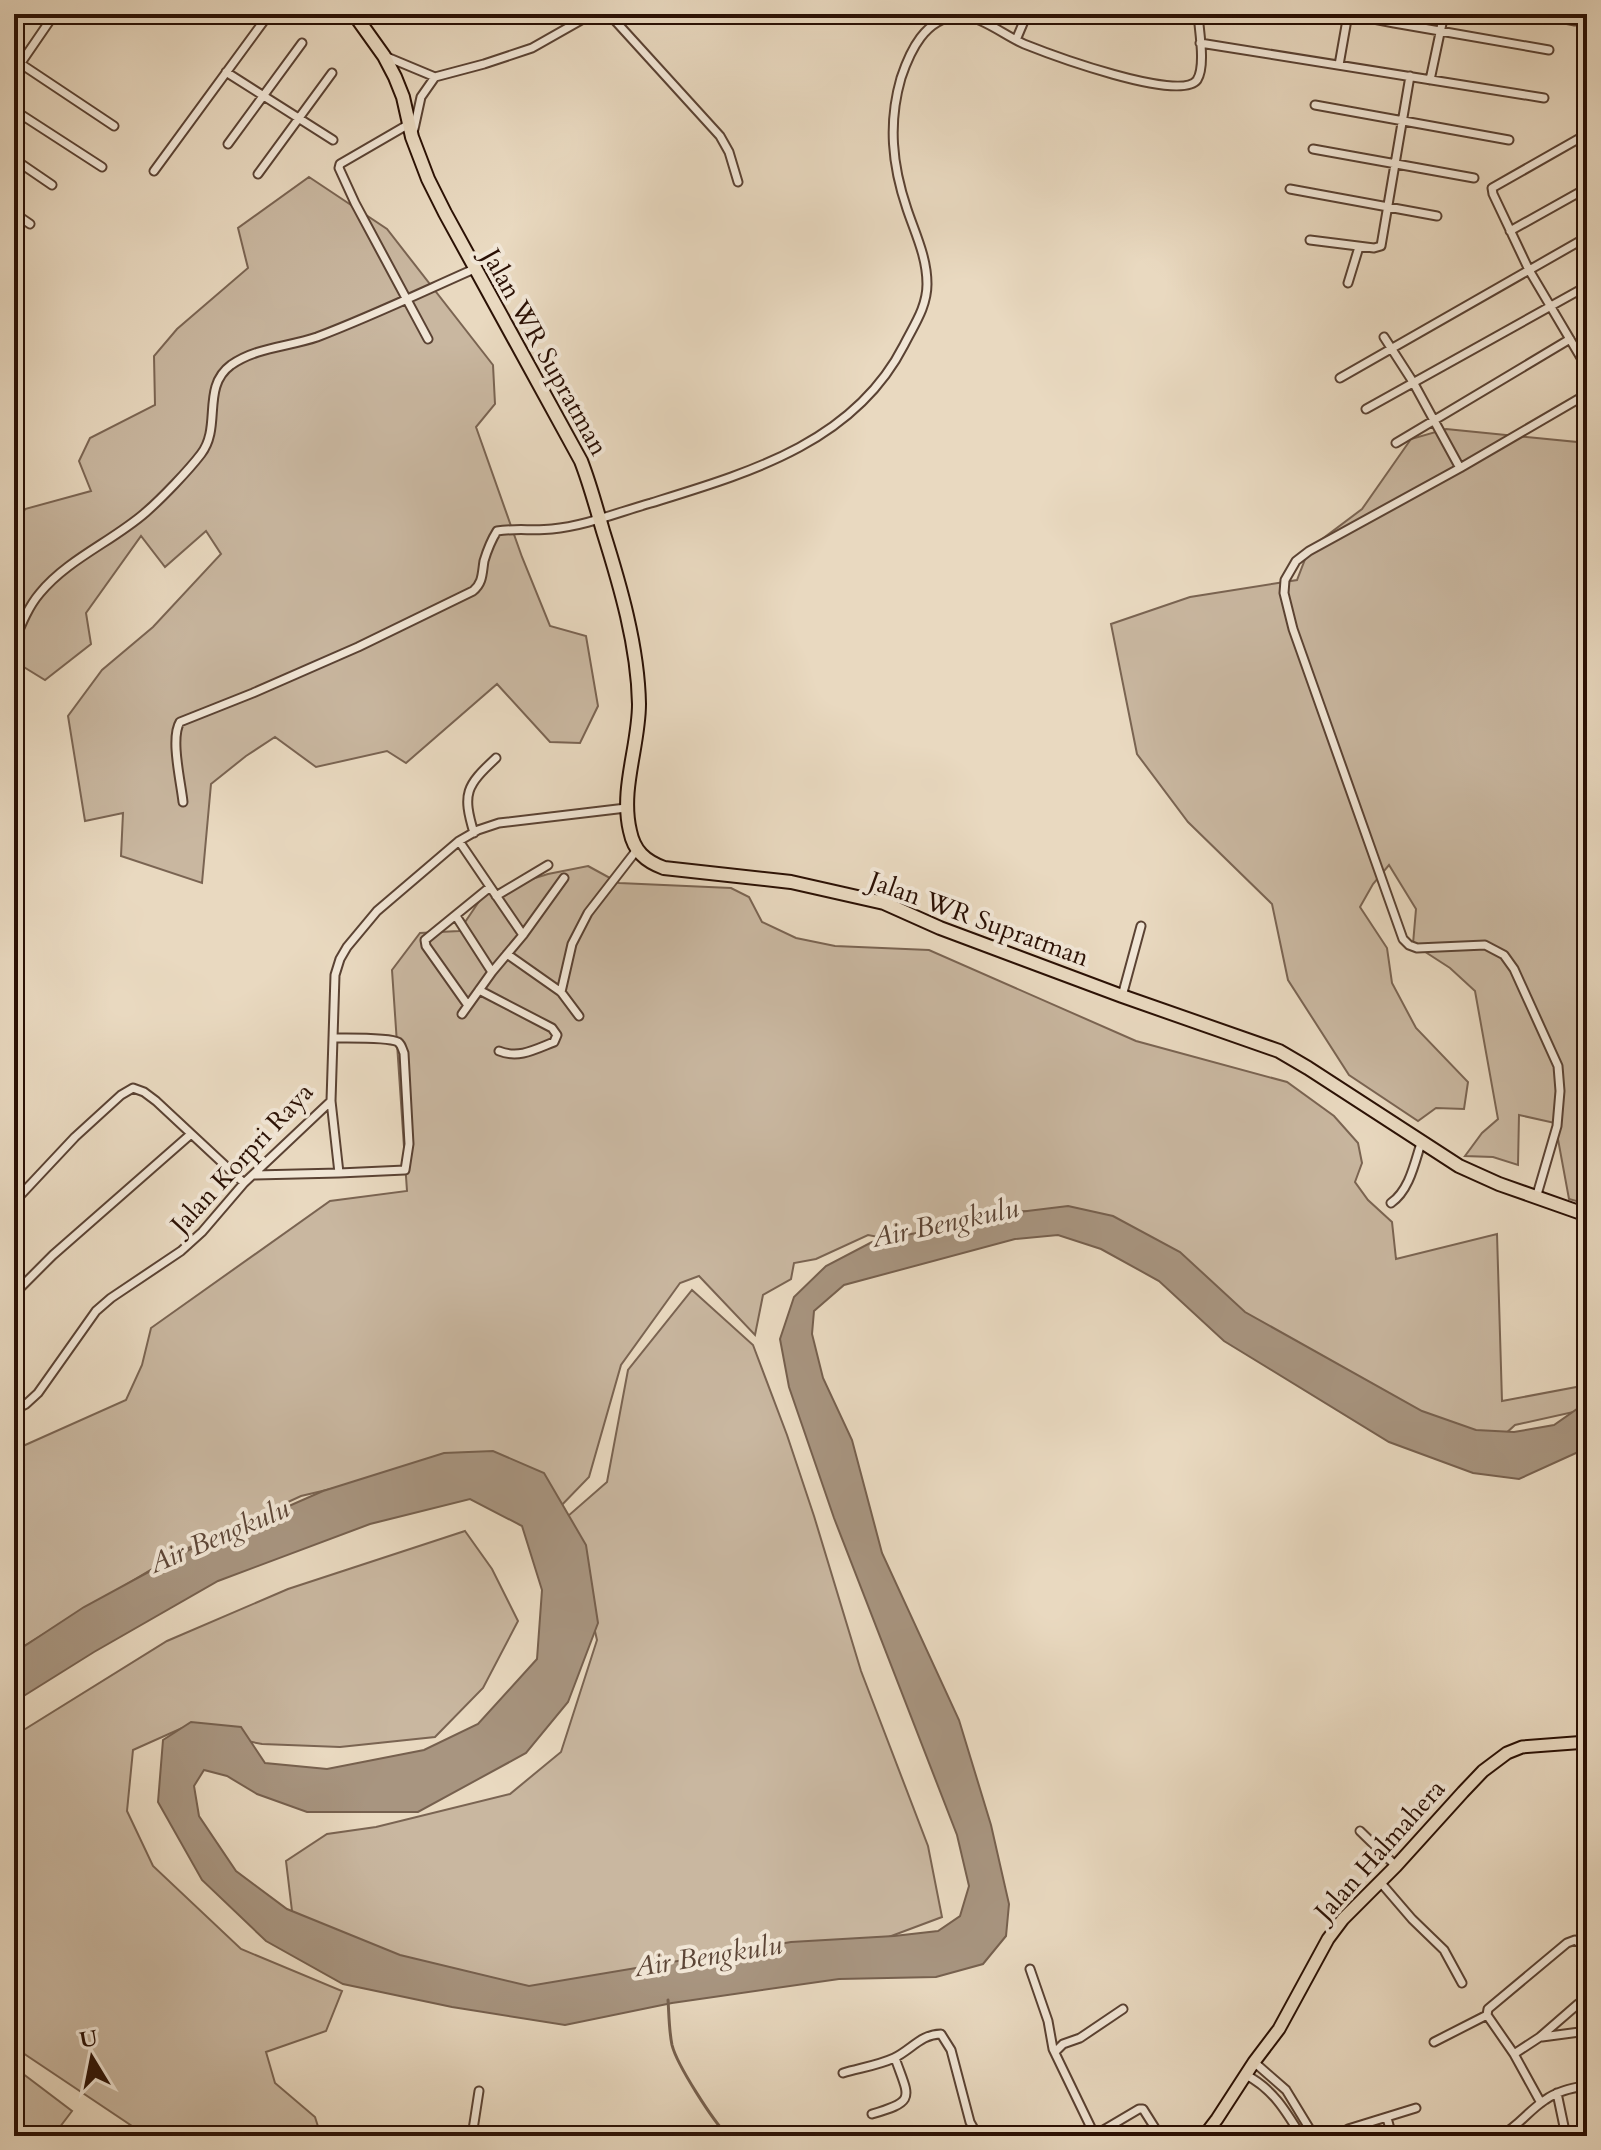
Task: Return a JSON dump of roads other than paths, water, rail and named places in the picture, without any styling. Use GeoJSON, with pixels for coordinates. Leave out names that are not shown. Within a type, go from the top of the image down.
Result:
{"type":"FeatureCollection","features":[{"type":"Feature","properties":{"kind":"highway","name":"Jalan WR Supratman"},"geometry":{"type":"LineString","coordinates":[[354,14],[384,56],[403,97],[428,179],[474,269],[581,461],[623,595],[637,675],[639,724],[626,808],[636,851],[651,863],[664,868],[791,882],[884,903],[940,928],[1279,1051],[1459,1166],[1587,1215]]}},
{"type":"Feature","properties":{"kind":"main road","name":"Jalan Halmahera"},"geometry":{"type":"LineString","coordinates":[[1204,2136],[1279,2029],[1328,1939],[1343,1919],[1381,1883],[1463,1792],[1497,1759],[1522,1747],[1587,1742]]}},
{"type":"Feature","properties":{"kind":"street"},"geometry":{"type":"LineString","coordinates":[[14,73],[51,19],[51,14]]}},
{"type":"Feature","properties":{"kind":"street"},"geometry":{"type":"LineString","coordinates":[[154,171],[269,14]]}},
{"type":"Feature","properties":{"kind":"street"},"geometry":{"type":"LineString","coordinates":[[384,56],[435,77],[532,48],[592,14]]}},
{"type":"Feature","properties":{"kind":"street"},"geometry":{"type":"LineString","coordinates":[[609,14],[720,136],[729,152],[738,182]]}},
{"type":"Feature","properties":{"kind":"street"},"geometry":{"type":"LineString","coordinates":[[1016,40],[1027,14]]}},
{"type":"Feature","properties":{"kind":"street"},"geometry":{"type":"LineString","coordinates":[[183,802],[176,730],[180,722],[358,647],[473,591],[478,587],[497,531],[553,529],[714,483],[795,450],[831,429],[864,402],[899,355],[926,300],[924,258],[897,175],[893,149],[896,97],[913,46],[935,24],[958,16],[975,16],[1016,40],[1126,78],[1186,86],[1192,85],[1201,70],[1198,14]]}},
{"type":"Feature","properties":{"kind":"street"},"geometry":{"type":"LineString","coordinates":[[1339,65],[1348,14],[1395,18],[1440,31],[1549,50]]}},
{"type":"Feature","properties":{"kind":"street"},"geometry":{"type":"LineString","coordinates":[[1430,80],[1444,14]]}},
{"type":"Feature","properties":{"kind":"street"},"geometry":{"type":"LineString","coordinates":[[1539,14],[1575,21]]}},
{"type":"Feature","properties":{"kind":"street"},"geometry":{"type":"LineString","coordinates":[[228,144],[302,43]]}},
{"type":"Feature","properties":{"kind":"street"},"geometry":{"type":"LineString","coordinates":[[1200,43],[1544,98]]}},
{"type":"Feature","properties":{"kind":"street"},"geometry":{"type":"LineString","coordinates":[[21,64],[114,126]]}},
{"type":"Feature","properties":{"kind":"street"},"geometry":{"type":"LineString","coordinates":[[226,72],[333,140]]}},
{"type":"Feature","properties":{"kind":"street"},"geometry":{"type":"LineString","coordinates":[[258,174],[332,73]]}},
{"type":"Feature","properties":{"kind":"street"},"geometry":{"type":"LineString","coordinates":[[1310,240],[1359,247],[1381,246],[1410,76]]}},
{"type":"Feature","properties":{"kind":"street"},"geometry":{"type":"LineString","coordinates":[[428,339],[355,203],[339,166],[411,130],[421,97],[435,77]]}},
{"type":"Feature","properties":{"kind":"street"},"geometry":{"type":"LineString","coordinates":[[1315,105],[1509,140]]}},
{"type":"Feature","properties":{"kind":"street"},"geometry":{"type":"LineString","coordinates":[[14,110],[102,167]]}},
{"type":"Feature","properties":{"kind":"street"},"geometry":{"type":"LineString","coordinates":[[1587,134],[1492,188],[1529,270],[1587,368]]}},
{"type":"Feature","properties":{"kind":"street"},"geometry":{"type":"LineString","coordinates":[[1313,149],[1474,178]]}},
{"type":"Feature","properties":{"kind":"street"},"geometry":{"type":"LineString","coordinates":[[14,159],[52,185]]}},
{"type":"Feature","properties":{"kind":"street"},"geometry":{"type":"LineString","coordinates":[[1510,231],[1587,188]]}},
{"type":"Feature","properties":{"kind":"street"},"geometry":{"type":"LineString","coordinates":[[1290,189],[1437,216]]}},
{"type":"Feature","properties":{"kind":"street"},"geometry":{"type":"LineString","coordinates":[[14,213],[30,224]]}},
{"type":"Feature","properties":{"kind":"street"},"geometry":{"type":"LineString","coordinates":[[1340,378],[1587,237]]}},
{"type":"Feature","properties":{"kind":"street"},"geometry":{"type":"LineString","coordinates":[[1348,283],[1359,247]]}},
{"type":"Feature","properties":{"kind":"street"},"geometry":{"type":"LineString","coordinates":[[14,642],[38,595],[54,578],[146,512],[203,453],[212,425],[214,387],[226,369],[256,353],[317,337],[474,269]]}},
{"type":"Feature","properties":{"kind":"street"},"geometry":{"type":"LineString","coordinates":[[1366,409],[1587,286]]}},
{"type":"Feature","properties":{"kind":"street"},"geometry":{"type":"LineString","coordinates":[[1384,337],[1413,382],[1460,468]]}},
{"type":"Feature","properties":{"kind":"street"},"geometry":{"type":"LineString","coordinates":[[1396,443],[1570,339]]}},
{"type":"Feature","properties":{"kind":"street"},"geometry":{"type":"LineString","coordinates":[[1536,1198],[1557,1126],[1560,1091],[1558,1066],[1514,969],[1504,955],[1485,945],[1417,948],[1403,939],[1308,676],[1284,593],[1285,580],[1291,569],[1309,551],[1587,394]]}},
{"type":"Feature","properties":{"kind":"street"},"geometry":{"type":"LineString","coordinates":[[474,833],[466,797],[478,775],[496,758]]}},
{"type":"Feature","properties":{"kind":"street","name":"Jalan Korpri Raya"},"geometry":{"type":"LineString","coordinates":[[14,1410],[38,1393],[96,1311],[181,1251],[202,1232],[244,1183],[331,1101],[335,975],[347,947],[377,911],[459,841],[474,833],[499,823],[626,808]]}},
{"type":"Feature","properties":{"kind":"street"},"geometry":{"type":"LineString","coordinates":[[459,841],[523,935]]}},
{"type":"Feature","properties":{"kind":"street"},"geometry":{"type":"LineString","coordinates":[[561,992],[572,944],[588,913],[636,851]]}},
{"type":"Feature","properties":{"kind":"street"},"geometry":{"type":"LineString","coordinates":[[496,896],[548,865]]}},
{"type":"Feature","properties":{"kind":"street"},"geometry":{"type":"LineString","coordinates":[[462,1014],[564,878]]}},
{"type":"Feature","properties":{"kind":"street"},"geometry":{"type":"LineString","coordinates":[[467,1004],[425,940],[490,887]]}},
{"type":"Feature","properties":{"kind":"street"},"geometry":{"type":"LineString","coordinates":[[456,916],[492,972]]}},
{"type":"Feature","properties":{"kind":"street"},"geometry":{"type":"LineString","coordinates":[[1122,996],[1141,926]]}},
{"type":"Feature","properties":{"kind":"street"},"geometry":{"type":"LineString","coordinates":[[507,954],[561,992],[579,1016]]}},
{"type":"Feature","properties":{"kind":"street"},"geometry":{"type":"LineString","coordinates":[[479,990],[552,1028],[556,1033],[554,1042],[524,1054],[510,1055],[499,1051]]}},
{"type":"Feature","properties":{"kind":"street"},"geometry":{"type":"LineString","coordinates":[[255,1175],[405,1170],[409,1144],[402,1047],[388,1040],[333,1038]]}},
{"type":"Feature","properties":{"kind":"street"},"geometry":{"type":"LineString","coordinates":[[14,1202],[75,1137],[133,1088],[144,1092],[244,1183]]}},
{"type":"Feature","properties":{"kind":"street"},"geometry":{"type":"LineString","coordinates":[[331,1101],[339,1173]]}},
{"type":"Feature","properties":{"kind":"street"},"geometry":{"type":"LineString","coordinates":[[14,1294],[53,1255],[191,1134]]}},
{"type":"Feature","properties":{"kind":"street"},"geometry":{"type":"LineString","coordinates":[[1391,1203],[1400,1197],[1408,1181],[1422,1140]]}},
{"type":"Feature","properties":{"kind":"street"},"geometry":{"type":"LineString","coordinates":[[1360,1831],[1396,1866]]}},
{"type":"Feature","properties":{"kind":"street"},"geometry":{"type":"LineString","coordinates":[[1381,1883],[1444,1950],[1462,1983]]}},
{"type":"Feature","properties":{"kind":"street"},"geometry":{"type":"LineString","coordinates":[[1541,2103],[1514,2054],[1487,2015],[1488,2009],[1567,1943],[1575,1940],[1587,1948]]}},
{"type":"Feature","properties":{"kind":"street"},"geometry":{"type":"LineString","coordinates":[[1030,1969],[1055,2052],[1095,2136],[1139,2109],[1143,2109],[1160,2136]]}},
{"type":"Feature","properties":{"kind":"street"},"geometry":{"type":"LineString","coordinates":[[1514,2054],[1540,2037],[1578,2004],[1587,2006]]}},
{"type":"Feature","properties":{"kind":"street"},"geometry":{"type":"LineString","coordinates":[[1055,2052],[1063,2044],[1080,2038],[1123,2009]]}},
{"type":"Feature","properties":{"kind":"street"},"geometry":{"type":"LineString","coordinates":[[1434,2042],[1487,2015]]}},
{"type":"Feature","properties":{"kind":"street"},"geometry":{"type":"LineString","coordinates":[[1540,2037],[1587,2031]]}},
{"type":"Feature","properties":{"kind":"street"},"geometry":{"type":"LineString","coordinates":[[843,2073],[895,2058],[923,2038],[941,2034],[951,2050],[970,2122],[978,2136]]}},
{"type":"Feature","properties":{"kind":"street"},"geometry":{"type":"LineString","coordinates":[[872,2114],[897,2107],[905,2098],[907,2092],[895,2058]]}},
{"type":"Feature","properties":{"kind":"street"},"geometry":{"type":"LineString","coordinates":[[1254,2062],[1286,2090],[1314,2136]]}},
{"type":"Feature","properties":{"kind":"street"},"geometry":{"type":"LineString","coordinates":[[1246,2075],[1261,2083],[1286,2110],[1301,2136]]}},
{"type":"Feature","properties":{"kind":"street"},"geometry":{"type":"LineString","coordinates":[[1500,2136],[1513,2130],[1541,2103],[1557,2093],[1587,2085]]}},
{"type":"Feature","properties":{"kind":"street"},"geometry":{"type":"LineString","coordinates":[[472,2136],[479,2091]]}},
{"type":"Feature","properties":{"kind":"street"},"geometry":{"type":"LineString","coordinates":[[1557,2093],[1566,2136]]}},
{"type":"Feature","properties":{"kind":"street"},"geometry":{"type":"LineString","coordinates":[[1348,2129],[1416,2108]]}},
{"type":"Feature","properties":{"kind":"street"},"geometry":{"type":"LineString","coordinates":[[1387,2118],[1392,2136]]}},
{"type":"Feature","properties":{"kind":"water","name":"Air Bengkulu"},"geometry":{"type":"Polygon","coordinates":[[[1068,1206],[1113,1216],[1180,1252],[1245,1312],[1422,1411],[1476,1430],[1514,1432],[1554,1425],[1587,1402],[1587,1448],[1519,1479],[1473,1473],[1389,1442],[1224,1341],[1159,1281],[1101,1249],[1058,1235],[1015,1239],[844,1285],[814,1311],[812,1334],[823,1378],[852,1440],[882,1553],[959,1720],[991,1825],[1009,1904],[1006,1936],[983,1964],[936,1977],[839,1979],[672,2003],[565,2025],[452,2007],[343,1984],[266,1941],[202,1880],[158,1802],[163,1740],[191,1722],[241,1727],[265,1763],[327,1769],[424,1750],[478,1724],[537,1659],[542,1590],[522,1526],[470,1499],[370,1524],[218,1581],[14,1702],[14,1653],[84,1607],[189,1550],[323,1491],[444,1453],[493,1451],[544,1473],[586,1545],[598,1623],[568,1702],[526,1753],[418,1812],[307,1812],[257,1794],[227,1776],[204,1770],[194,1786],[199,1816],[236,1871],[287,1909],[400,1955],[529,1986],[791,1942],[938,1931],[960,1916],[969,1886],[957,1835],[834,1518],[789,1387],[780,1339],[794,1297],[826,1266],[872,1242],[1019,1212],[1068,1206]]]}},
{"type":"Feature","properties":{"kind":"waterway"},"geometry":{"type":"LineString","coordinates":[[668,2000],[675,2054],[696,2092],[728,2136]]}}]}
